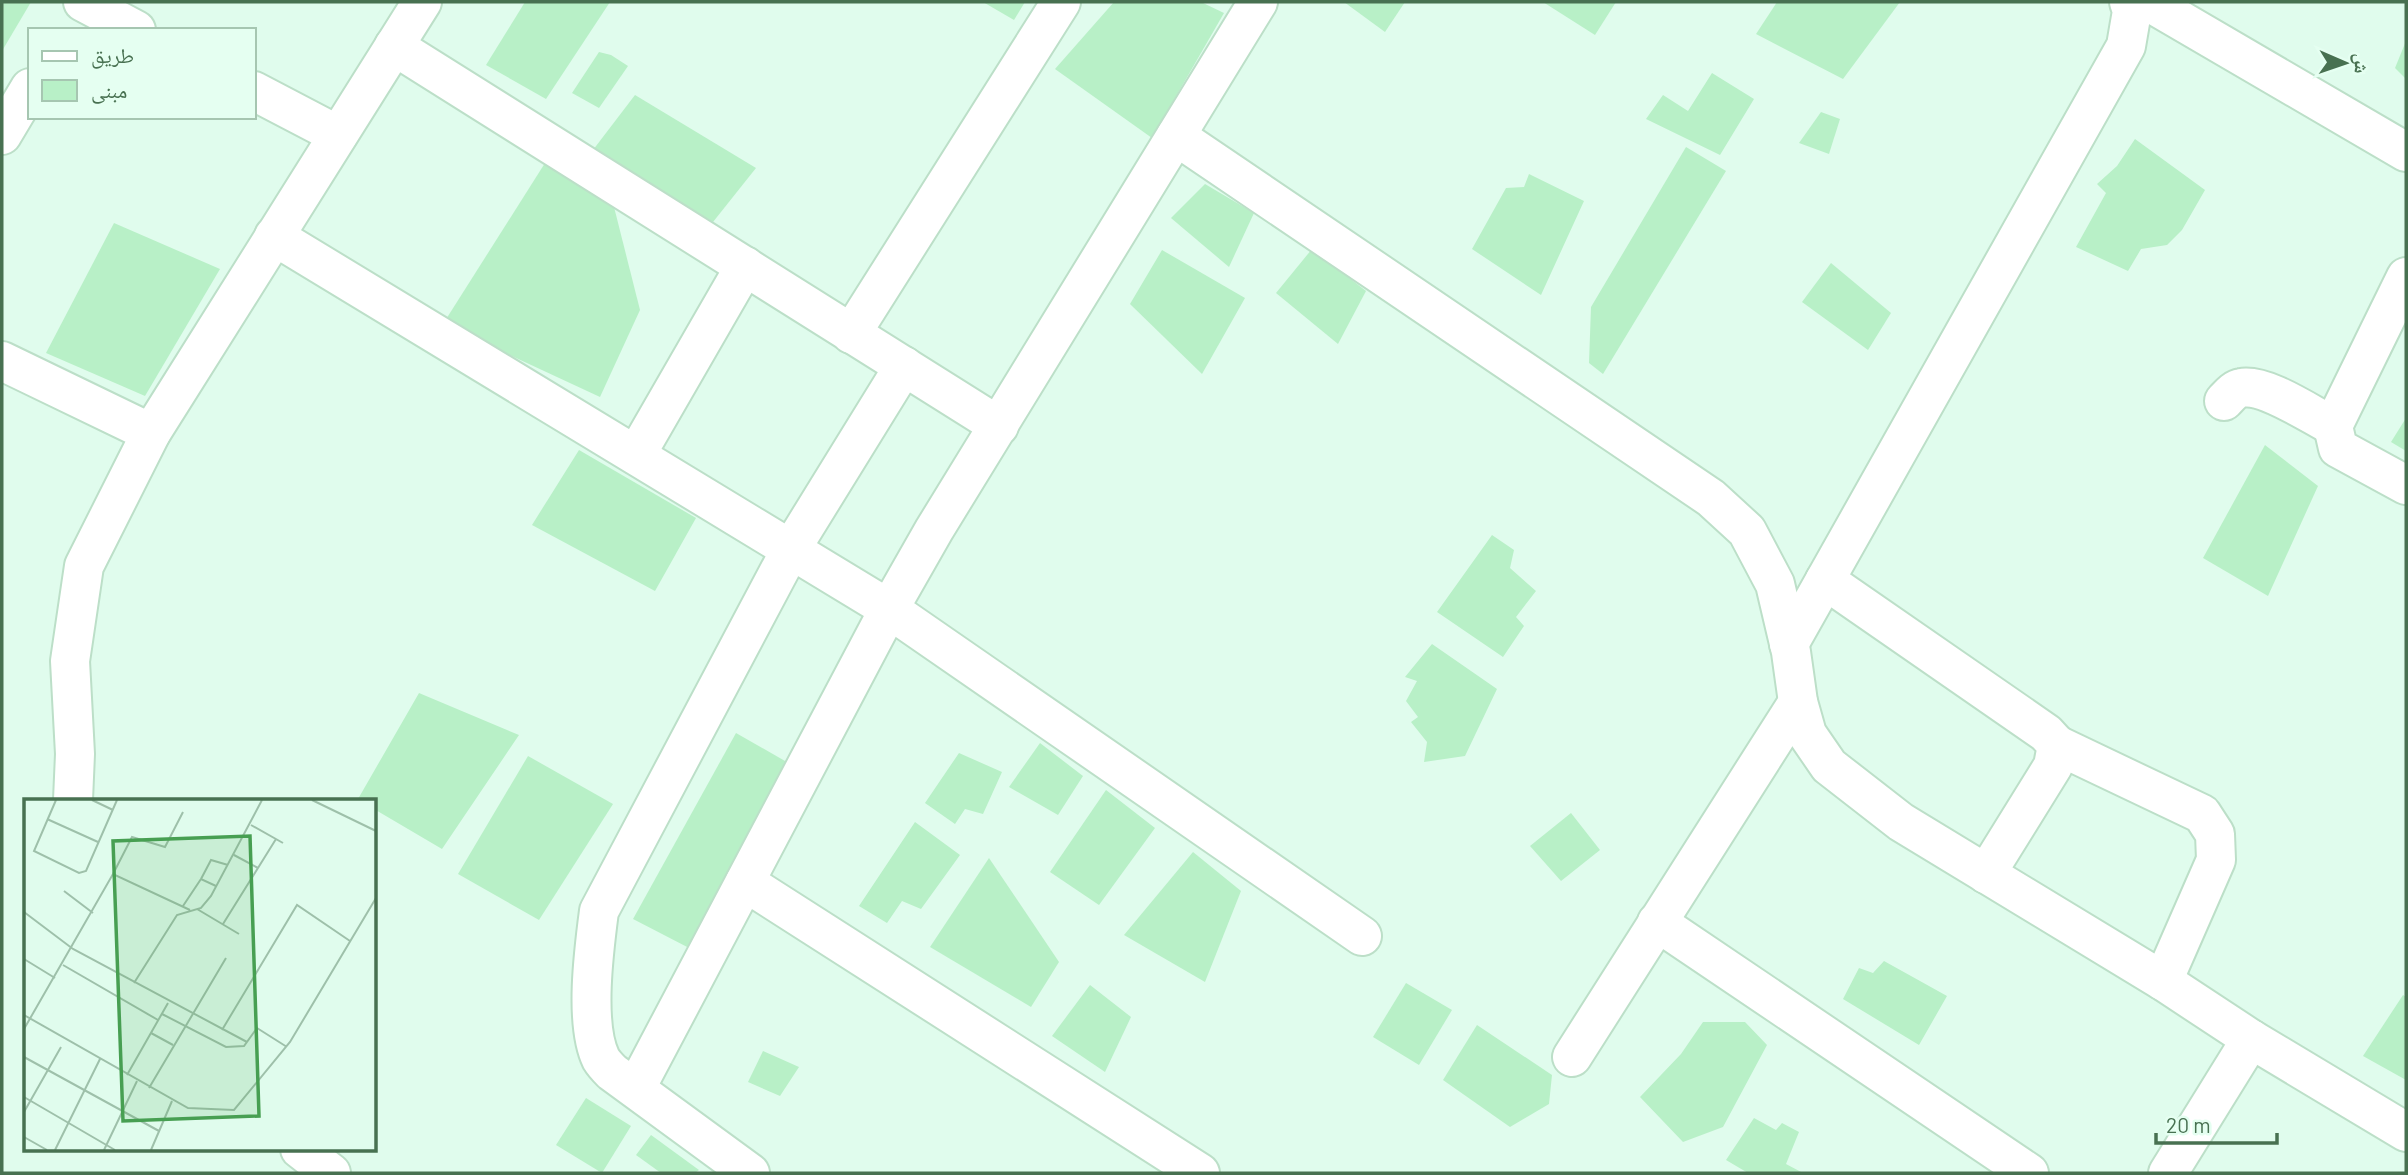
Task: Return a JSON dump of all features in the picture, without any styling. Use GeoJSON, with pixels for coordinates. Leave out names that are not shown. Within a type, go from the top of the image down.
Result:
{"type":"FeatureCollection","features":[{"type":"Feature","properties":{"kind":"street"},"geometry":{"type":"LineString","coordinates":[[66,28],[82,2],[132,28]]}},
{"type":"Feature","properties":{"kind":"street"},"geometry":{"type":"LineString","coordinates":[[73,799],[75,754],[70,661],[84,566],[151,433],[422,2]]}},
{"type":"Feature","properties":{"kind":"street"},"geometry":{"type":"LineString","coordinates":[[851,334],[1061,2]]}},
{"type":"Feature","properties":{"kind":"street"},"geometry":{"type":"LineString","coordinates":[[636,1088],[888,609],[1258,2]]}},
{"type":"Feature","properties":{"kind":"street"},"geometry":{"type":"LineString","coordinates":[[1789,643],[2126,46],[2132,11],[2129,2]]}},
{"type":"Feature","properties":{"kind":"street"},"geometry":{"type":"LineString","coordinates":[[2149,2],[2406,152]]}},
{"type":"Feature","properties":{"kind":"street"},"geometry":{"type":"LineString","coordinates":[[394,46],[999,426]]}},
{"type":"Feature","properties":{"kind":"street"},"geometry":{"type":"LineString","coordinates":[[2,135],[28,91]]}},
{"type":"Feature","properties":{"kind":"street"},"geometry":{"type":"LineString","coordinates":[[256,92],[338,135]]}},
{"type":"Feature","properties":{"kind":"street"},"geometry":{"type":"LineString","coordinates":[[1176,136],[1711,498],[1747,531],[1775,584],[1789,643],[1798,702],[1807,734],[1829,766],[1901,822],[2406,1132]]}},
{"type":"Feature","properties":{"kind":"street"},"geometry":{"type":"LineString","coordinates":[[274,236],[888,609],[1362,936]]}},
{"type":"Feature","properties":{"kind":"street"},"geometry":{"type":"LineString","coordinates":[[636,455],[745,266]]}},
{"type":"Feature","properties":{"kind":"street"},"geometry":{"type":"LineString","coordinates":[[2406,277],[2333,426],[2338,448],[2406,485]]}},
{"type":"Feature","properties":{"kind":"street"},"geometry":{"type":"LineString","coordinates":[[2,361],[151,433]]}},
{"type":"Feature","properties":{"kind":"street"},"geometry":{"type":"LineString","coordinates":[[750,1173],[612,1072],[602,1061],[597,1045],[593,1010],[599,911],[791,549],[904,366]]}},
{"type":"Feature","properties":{"kind":"street"},"geometry":{"type":"LineString","coordinates":[[2224,401],[2238,388],[2251,387],[2264,390],[2333,426]]}},
{"type":"Feature","properties":{"kind":"street"},"geometry":{"type":"LineString","coordinates":[[1825,580],[2046,733],[2057,746],[2202,814],[2215,834],[2216,860],[2163,981]]}},
{"type":"Feature","properties":{"kind":"street"},"geometry":{"type":"LineString","coordinates":[[1572,1057],[1798,702]]}},
{"type":"Feature","properties":{"kind":"street"},"geometry":{"type":"LineString","coordinates":[[1986,874],[2053,766],[2057,746]]}},
{"type":"Feature","properties":{"kind":"street"},"geometry":{"type":"LineString","coordinates":[[745,882],[1200,1173]]}},
{"type":"Feature","properties":{"kind":"street"},"geometry":{"type":"LineString","coordinates":[[1657,922],[2029,1173]]}},
{"type":"Feature","properties":{"kind":"street"},"geometry":{"type":"LineString","coordinates":[[2168,1173],[2251,1039]]}},
{"type":"Feature","properties":{"kind":"street"},"geometry":{"type":"LineString","coordinates":[[301,1150],[331,1173]]}},
{"type":"Feature","properties":{"kind":"building"},"geometry":{"type":"Polygon","coordinates":[[[2,2],[31,2],[2,51],[2,2]]]}},
{"type":"Feature","properties":{"kind":"building"},"geometry":{"type":"Polygon","coordinates":[[[525,2],[610,2],[546,99],[486,65],[525,2]]]}},
{"type":"Feature","properties":{"kind":"building"},"geometry":{"type":"Polygon","coordinates":[[[983,2],[1025,2],[1014,20],[983,2]]]}},
{"type":"Feature","properties":{"kind":"building"},"geometry":{"type":"Polygon","coordinates":[[[1114,2],[1201,2],[1224,13],[1152,138],[1055,69],[1114,2]]]}},
{"type":"Feature","properties":{"kind":"building"},"geometry":{"type":"Polygon","coordinates":[[[1344,2],[1405,2],[1385,32],[1344,2]]]}},
{"type":"Feature","properties":{"kind":"building"},"geometry":{"type":"Polygon","coordinates":[[[1543,2],[1616,2],[1595,35],[1543,2]]]}},
{"type":"Feature","properties":{"kind":"building"},"geometry":{"type":"Polygon","coordinates":[[[1777,2],[1900,2],[1843,79],[1756,34],[1777,2]]]}},
{"type":"Feature","properties":{"kind":"building"},"geometry":{"type":"Polygon","coordinates":[[[2406,41],[2406,79],[2395,68],[2406,41]]]}},
{"type":"Feature","properties":{"kind":"building"},"geometry":{"type":"Polygon","coordinates":[[[599,52],[611,55],[628,66],[599,108],[572,93],[599,52]]]}},
{"type":"Feature","properties":{"kind":"building"},"geometry":{"type":"Polygon","coordinates":[[[1712,73],[1754,99],[1720,155],[1646,119],[1663,95],[1688,111],[1712,73]]]}},
{"type":"Feature","properties":{"kind":"building"},"geometry":{"type":"Polygon","coordinates":[[[635,95],[756,168],[713,222],[593,150],[635,95]]]}},
{"type":"Feature","properties":{"kind":"building"},"geometry":{"type":"Polygon","coordinates":[[[1821,112],[1840,119],[1829,154],[1799,143],[1821,112]]]}},
{"type":"Feature","properties":{"kind":"building"},"geometry":{"type":"Polygon","coordinates":[[[2135,139],[2205,190],[2182,230],[2167,245],[2141,249],[2128,271],[2076,247],[2106,193],[2097,184],[2117,166],[2135,139]]]}},
{"type":"Feature","properties":{"kind":"building"},"geometry":{"type":"Polygon","coordinates":[[[1686,147],[1726,171],[1603,374],[1589,363],[1591,307],[1686,147]]]}},
{"type":"Feature","properties":{"kind":"building"},"geometry":{"type":"Polygon","coordinates":[[[545,163],[612,199],[640,310],[600,397],[443,324],[545,163]]]}},
{"type":"Feature","properties":{"kind":"building"},"geometry":{"type":"Polygon","coordinates":[[[1529,174],[1584,201],[1541,295],[1472,249],[1506,188],[1524,187],[1529,174]]]}},
{"type":"Feature","properties":{"kind":"building"},"geometry":{"type":"Polygon","coordinates":[[[1205,184],[1254,213],[1229,267],[1171,218],[1205,184]]]}},
{"type":"Feature","properties":{"kind":"building"},"geometry":{"type":"Polygon","coordinates":[[[114,223],[220,269],[145,396],[46,353],[114,223]]]}},
{"type":"Feature","properties":{"kind":"building"},"geometry":{"type":"Polygon","coordinates":[[[1312,249],[1366,291],[1338,344],[1276,293],[1312,249]]]}},
{"type":"Feature","properties":{"kind":"building"},"geometry":{"type":"Polygon","coordinates":[[[1162,250],[1245,298],[1202,374],[1130,304],[1162,250]]]}},
{"type":"Feature","properties":{"kind":"building"},"geometry":{"type":"Polygon","coordinates":[[[1831,263],[1891,313],[1868,350],[1802,302],[1831,263]]]}},
{"type":"Feature","properties":{"kind":"building"},"geometry":{"type":"Polygon","coordinates":[[[2406,418],[2406,451],[2391,442],[2406,418]]]}},
{"type":"Feature","properties":{"kind":"building"},"geometry":{"type":"Polygon","coordinates":[[[2265,445],[2318,486],[2268,596],[2203,558],[2265,445]]]}},
{"type":"Feature","properties":{"kind":"building"},"geometry":{"type":"Polygon","coordinates":[[[579,450],[696,518],[655,591],[532,525],[579,450]]]}},
{"type":"Feature","properties":{"kind":"building"},"geometry":{"type":"Polygon","coordinates":[[[1492,535],[1514,550],[1510,568],[1536,591],[1516,617],[1524,626],[1503,657],[1437,612],[1492,535]]]}},
{"type":"Feature","properties":{"kind":"building"},"geometry":{"type":"Polygon","coordinates":[[[1432,644],[1497,689],[1465,756],[1424,762],[1427,742],[1411,722],[1418,717],[1406,701],[1417,681],[1405,677],[1432,644]]]}},
{"type":"Feature","properties":{"kind":"building"},"geometry":{"type":"Polygon","coordinates":[[[419,693],[519,735],[442,849],[376,810],[376,799],[358,799],[419,693]]]}},
{"type":"Feature","properties":{"kind":"building"},"geometry":{"type":"Polygon","coordinates":[[[736,733],[792,765],[693,950],[633,919],[736,733]]]}},
{"type":"Feature","properties":{"kind":"building"},"geometry":{"type":"Polygon","coordinates":[[[1040,743],[1083,776],[1058,815],[1009,787],[1040,743]]]}},
{"type":"Feature","properties":{"kind":"building"},"geometry":{"type":"Polygon","coordinates":[[[959,753],[1002,772],[983,814],[965,809],[955,824],[925,803],[959,753]]]}},
{"type":"Feature","properties":{"kind":"building"},"geometry":{"type":"Polygon","coordinates":[[[528,756],[613,804],[539,920],[458,874],[528,756]]]}},
{"type":"Feature","properties":{"kind":"building"},"geometry":{"type":"Polygon","coordinates":[[[1106,790],[1155,828],[1099,905],[1050,872],[1106,790]]]}},
{"type":"Feature","properties":{"kind":"building"},"geometry":{"type":"Polygon","coordinates":[[[1571,813],[1600,850],[1561,881],[1530,846],[1571,813]]]}},
{"type":"Feature","properties":{"kind":"building"},"geometry":{"type":"Polygon","coordinates":[[[915,822],[960,855],[921,909],[902,901],[887,923],[859,906],[915,822]]]}},
{"type":"Feature","properties":{"kind":"building"},"geometry":{"type":"Polygon","coordinates":[[[1193,852],[1241,891],[1205,982],[1124,935],[1193,852]]]}},
{"type":"Feature","properties":{"kind":"building"},"geometry":{"type":"Polygon","coordinates":[[[989,858],[1059,962],[1031,1007],[930,947],[989,858]]]}},
{"type":"Feature","properties":{"kind":"building"},"geometry":{"type":"Polygon","coordinates":[[[1884,961],[1947,996],[1919,1045],[1843,999],[1859,968],[1873,973],[1884,961]]]}},
{"type":"Feature","properties":{"kind":"building"},"geometry":{"type":"Polygon","coordinates":[[[1406,983],[1452,1010],[1419,1065],[1373,1037],[1406,983]]]}},
{"type":"Feature","properties":{"kind":"building"},"geometry":{"type":"Polygon","coordinates":[[[1090,985],[1131,1017],[1105,1072],[1052,1036],[1090,985]]]}},
{"type":"Feature","properties":{"kind":"building"},"geometry":{"type":"Polygon","coordinates":[[[2403,995],[2406,997],[2406,1080],[2363,1056],[2403,995]]]}},
{"type":"Feature","properties":{"kind":"building"},"geometry":{"type":"Polygon","coordinates":[[[1703,1022],[1745,1022],[1767,1045],[1723,1127],[1683,1142],[1640,1097],[1681,1054],[1703,1022]]]}},
{"type":"Feature","properties":{"kind":"building"},"geometry":{"type":"Polygon","coordinates":[[[1477,1025],[1552,1075],[1549,1104],[1510,1127],[1443,1080],[1477,1025]]]}},
{"type":"Feature","properties":{"kind":"building"},"geometry":{"type":"Polygon","coordinates":[[[763,1051],[799,1067],[780,1096],[748,1082],[763,1051]]]}},
{"type":"Feature","properties":{"kind":"building"},"geometry":{"type":"Polygon","coordinates":[[[586,1098],[631,1126],[602,1173],[556,1145],[586,1098]]]}},
{"type":"Feature","properties":{"kind":"building"},"geometry":{"type":"Polygon","coordinates":[[[1754,1118],[1776,1130],[1782,1123],[1799,1132],[1786,1164],[1803,1173],[1748,1173],[1726,1160],[1754,1118]]]}},
{"type":"Feature","properties":{"kind":"building"},"geometry":{"type":"Polygon","coordinates":[[[651,1135],[699,1170],[695,1173],[661,1173],[636,1155],[651,1135]]]}}]}
